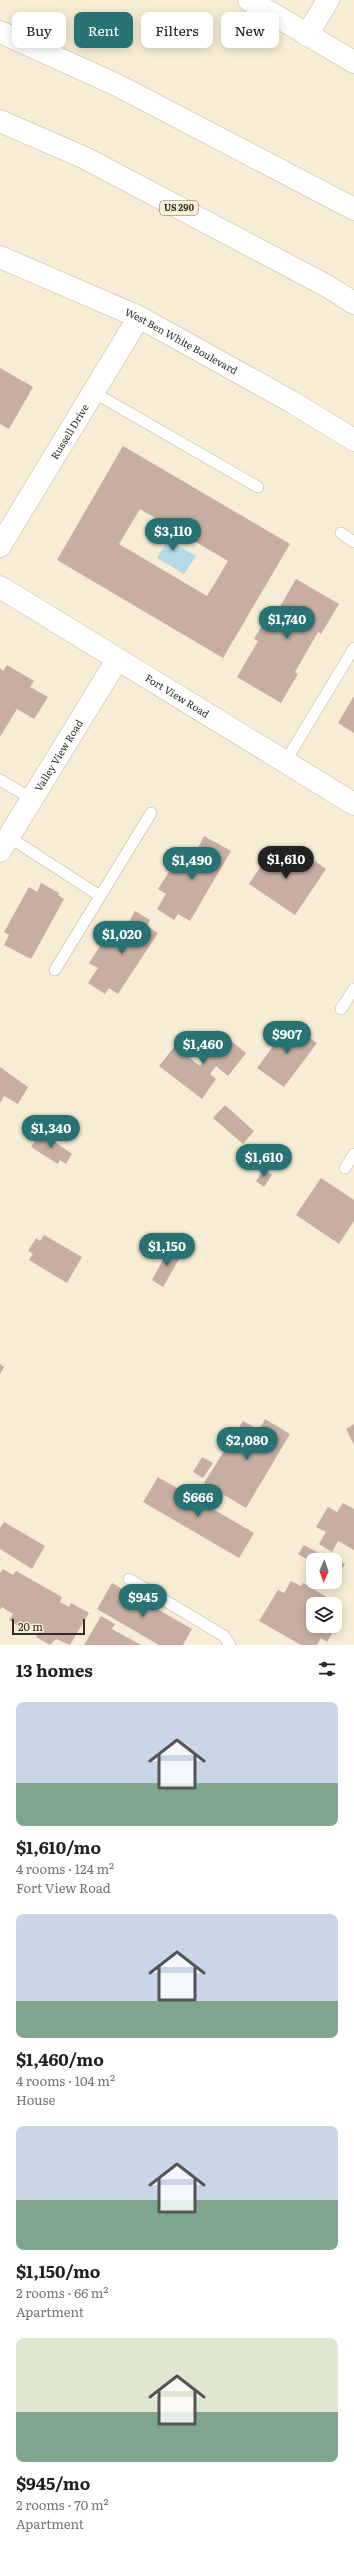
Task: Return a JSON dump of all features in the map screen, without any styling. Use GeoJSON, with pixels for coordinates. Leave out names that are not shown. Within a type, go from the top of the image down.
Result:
{"type":"FeatureCollection","features":[{"type":"Feature","properties":{"kind":"main road"},"geometry":{"type":"LineString","coordinates":[[249,0],[354,62]]}},
{"type":"Feature","properties":{"kind":"main road"},"geometry":{"type":"LineString","coordinates":[[307,35],[328,0]]}},
{"type":"Feature","properties":{"kind":"main road"},"geometry":{"type":"LineString","coordinates":[[0,32],[117,85],[354,209]]}},
{"type":"Feature","properties":{"kind":"main road","name":"US 290"},"geometry":{"type":"LineString","coordinates":[[0,121],[85,158],[327,286],[354,303]]}},
{"type":"Feature","properties":{"kind":"main road","name":"West Ben White Boulevard"},"geometry":{"type":"LineString","coordinates":[[0,257],[139,317],[292,402],[354,440]]}},
{"type":"Feature","properties":{"kind":"main road","name":"Russell Drive"},"geometry":{"type":"LineString","coordinates":[[0,546],[139,317]]}},
{"type":"Feature","properties":{"kind":"main road","name":"Fort View Road"},"geometry":{"type":"LineString","coordinates":[[0,587],[354,804]]}},
{"type":"Feature","properties":{"kind":"main road","name":"Valley View Road"},"geometry":{"type":"LineString","coordinates":[[4,844],[117,660]]}},
{"type":"Feature","properties":{"kind":"lane"},"geometry":{"type":"LineString","coordinates":[[93,392],[258,487]]}},
{"type":"Feature","properties":{"kind":"lane"},"geometry":{"type":"LineString","coordinates":[[341,533],[354,542]]}},
{"type":"Feature","properties":{"kind":"lane"},"geometry":{"type":"LineString","coordinates":[[285,762],[354,648]]}},
{"type":"Feature","properties":{"kind":"lane"},"geometry":{"type":"LineString","coordinates":[[0,780],[32,799]]}},
{"type":"Feature","properties":{"kind":"lane"},"geometry":{"type":"LineString","coordinates":[[55,970],[152,813]]}},
{"type":"Feature","properties":{"kind":"lane"},"geometry":{"type":"LineString","coordinates":[[4,844],[100,896]]}},
{"type":"Feature","properties":{"kind":"lane"},"geometry":{"type":"LineString","coordinates":[[341,1009],[354,989]]}},
{"type":"Feature","properties":{"kind":"lane"},"geometry":{"type":"LineString","coordinates":[[345,1168],[354,1154]]}},
{"type":"Feature","properties":{"kind":"lane"},"geometry":{"type":"LineString","coordinates":[[129,1578],[224,1636],[230,1645]]}},
{"type":"Feature","properties":{"kind":"water"},"geometry":{"type":"Polygon","coordinates":[[[168,540],[196,556],[184,574],[157,558],[168,540]]]}},
{"type":"Feature","properties":{"kind":"building"},"geometry":{"type":"Polygon","coordinates":[[[0,368],[33,387],[9,429],[0,424],[0,368]]]}},
{"type":"Feature","properties":{"kind":"building"},"geometry":{"type":"Polygon","coordinates":[[[123,446],[290,544],[223,658],[57,560],[123,446]],[[140,509],[119,544],[207,596],[228,561],[140,509]]]}},
{"type":"Feature","properties":{"kind":"building"},"geometry":{"type":"Polygon","coordinates":[[[296,579],[339,604],[321,634],[318,632],[295,672],[298,674],[281,703],[237,677],[258,641],[254,639],[269,613],[274,617],[296,579]]]}},
{"type":"Feature","properties":{"kind":"building"},"geometry":{"type":"Polygon","coordinates":[[[7,665],[34,681],[30,687],[48,697],[34,719],[17,709],[0,737],[0,668],[3,671],[7,665]]]}},
{"type":"Feature","properties":{"kind":"building"},"geometry":{"type":"Polygon","coordinates":[[[354,696],[354,733],[338,723],[354,696]]]}},
{"type":"Feature","properties":{"kind":"building"},"geometry":{"type":"Polygon","coordinates":[[[204,836],[231,851],[190,921],[178,914],[174,920],[157,909],[166,894],[158,889],[173,866],[185,873],[204,836]]]}},
{"type":"Feature","properties":{"kind":"building"},"geometry":{"type":"Polygon","coordinates":[[[274,846],[309,870],[315,861],[326,869],[295,915],[249,884],[274,846]]]}},
{"type":"Feature","properties":{"kind":"building"},"geometry":{"type":"Polygon","coordinates":[[[41,883],[59,893],[58,895],[64,899],[31,959],[4,945],[9,935],[4,932],[29,887],[37,892],[41,883]]]}},
{"type":"Feature","properties":{"kind":"building"},"geometry":{"type":"Polygon","coordinates":[[[135,911],[150,920],[147,926],[158,933],[118,994],[109,988],[105,994],[88,983],[98,968],[89,963],[104,940],[115,947],[135,911]]]}},
{"type":"Feature","properties":{"kind":"building"},"geometry":{"type":"Polygon","coordinates":[[[288,1022],[317,1043],[284,1087],[257,1068],[278,1040],[275,1039],[288,1022]]]}},
{"type":"Feature","properties":{"kind":"building"},"geometry":{"type":"Polygon","coordinates":[[[221,1033],[246,1053],[228,1076],[216,1066],[210,1074],[216,1079],[202,1099],[159,1066],[175,1046],[200,1066],[208,1056],[205,1054],[221,1033]]]}},
{"type":"Feature","properties":{"kind":"building"},"geometry":{"type":"Polygon","coordinates":[[[0,1067],[28,1087],[18,1104],[4,1096],[0,1103],[0,1067]]]}},
{"type":"Feature","properties":{"kind":"building"},"geometry":{"type":"Polygon","coordinates":[[[225,1105],[254,1131],[243,1144],[213,1118],[225,1105]]]}},
{"type":"Feature","properties":{"kind":"building"},"geometry":{"type":"Polygon","coordinates":[[[41,1132],[72,1154],[66,1164],[60,1160],[58,1164],[31,1147],[41,1132]]]}},
{"type":"Feature","properties":{"kind":"building"},"geometry":{"type":"Polygon","coordinates":[[[264,1169],[272,1175],[264,1187],[256,1181],[264,1169]]]}},
{"type":"Feature","properties":{"kind":"building"},"geometry":{"type":"Polygon","coordinates":[[[321,1178],[354,1200],[354,1221],[339,1244],[296,1215],[321,1178]]]}},
{"type":"Feature","properties":{"kind":"building"},"geometry":{"type":"Polygon","coordinates":[[[44,1235],[82,1257],[67,1283],[29,1260],[33,1254],[28,1251],[36,1238],[40,1241],[44,1235]]]}},
{"type":"Feature","properties":{"kind":"building"},"geometry":{"type":"Polygon","coordinates":[[[170,1247],[182,1254],[163,1287],[152,1280],[170,1247]]]}},
{"type":"Feature","properties":{"kind":"building"},"geometry":{"type":"Polygon","coordinates":[[[0,1364],[4,1367],[0,1374],[0,1364]]]}},
{"type":"Feature","properties":{"kind":"building"},"geometry":{"type":"Polygon","coordinates":[[[265,1419],[290,1434],[246,1508],[204,1483],[243,1421],[259,1430],[265,1419]]]}},
{"type":"Feature","properties":{"kind":"building"},"geometry":{"type":"Polygon","coordinates":[[[354,1424],[354,1445],[346,1429],[354,1424]]]}},
{"type":"Feature","properties":{"kind":"building"},"geometry":{"type":"Polygon","coordinates":[[[202,1457],[213,1463],[203,1478],[193,1472],[202,1457]]]}},
{"type":"Feature","properties":{"kind":"building"},"geometry":{"type":"Polygon","coordinates":[[[158,1477],[254,1533],[239,1558],[143,1502],[158,1477]]]}},
{"type":"Feature","properties":{"kind":"building"},"geometry":{"type":"Polygon","coordinates":[[[343,1503],[354,1509],[354,1550],[338,1541],[332,1552],[319,1544],[326,1532],[316,1527],[328,1507],[337,1512],[343,1503]]]}},
{"type":"Feature","properties":{"kind":"building"},"geometry":{"type":"Polygon","coordinates":[[[4,1522],[45,1546],[32,1569],[0,1549],[0,1528],[4,1522]]]}},
{"type":"Feature","properties":{"kind":"building"},"geometry":{"type":"Polygon","coordinates":[[[304,1545],[317,1552],[306,1553],[306,1559],[298,1554],[304,1545]]]}},
{"type":"Feature","properties":{"kind":"building"},"geometry":{"type":"Polygon","coordinates":[[[342,1562],[345,1564],[342,1569],[342,1562]]]}},
{"type":"Feature","properties":{"kind":"building"},"geometry":{"type":"Polygon","coordinates":[[[3,1569],[13,1575],[16,1571],[62,1597],[60,1602],[69,1607],[71,1603],[89,1613],[70,1645],[56,1639],[50,1645],[36,1637],[40,1630],[28,1623],[24,1630],[9,1620],[13,1614],[2,1607],[0,1610],[0,1573],[3,1569]]]}},
{"type":"Feature","properties":{"kind":"building"},"geometry":{"type":"Polygon","coordinates":[[[291,1581],[301,1586],[303,1583],[306,1585],[306,1589],[313,1589],[327,1597],[306,1597],[306,1633],[332,1633],[327,1642],[321,1638],[317,1645],[301,1645],[259,1621],[278,1590],[284,1593],[291,1581]]]}},
{"type":"Feature","properties":{"kind":"building"},"geometry":{"type":"Polygon","coordinates":[[[112,1583],[192,1629],[183,1645],[159,1645],[97,1609],[112,1583]]]}},
{"type":"Feature","properties":{"kind":"building"},"geometry":{"type":"Polygon","coordinates":[[[101,1616],[115,1624],[112,1629],[141,1645],[84,1645],[101,1616]]]}}]}
